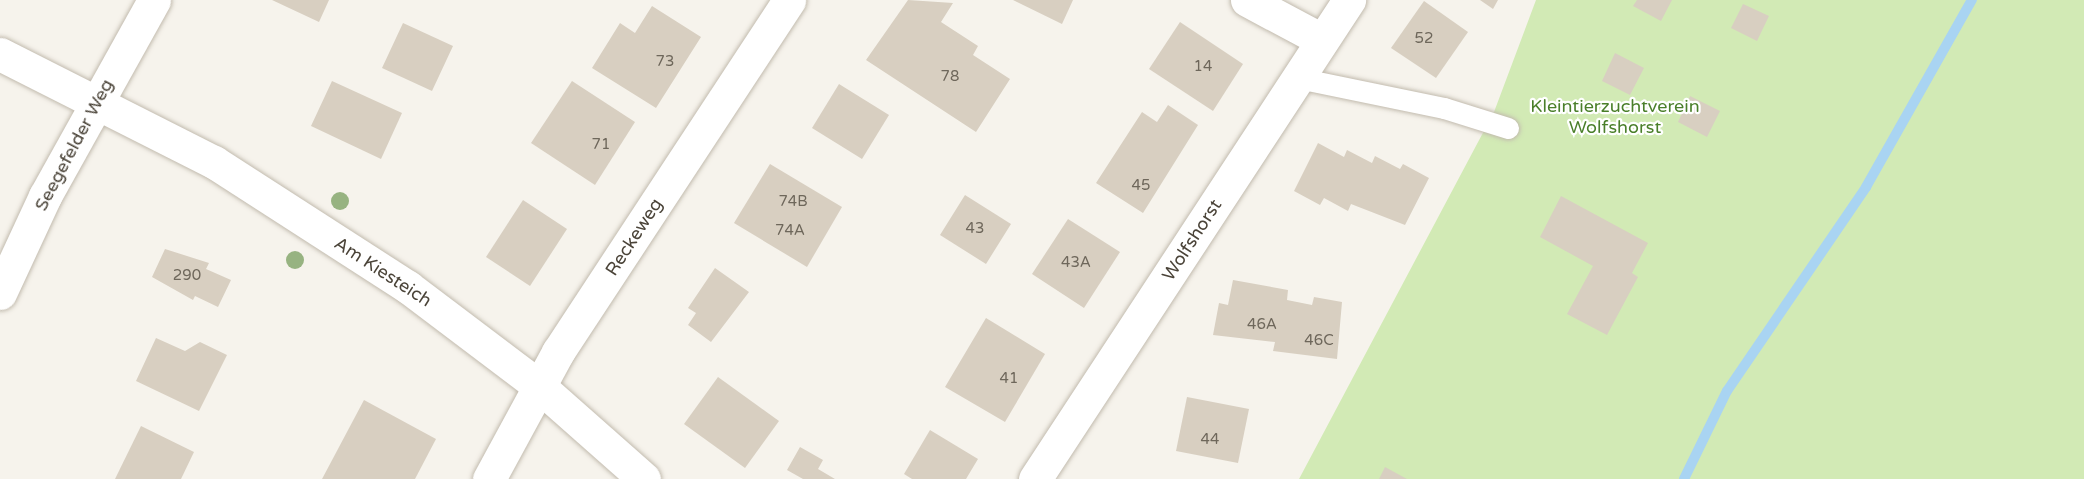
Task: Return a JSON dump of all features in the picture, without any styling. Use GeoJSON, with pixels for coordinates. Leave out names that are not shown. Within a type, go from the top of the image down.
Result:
{"type":"FeatureCollection","features":[{"type":"Feature","properties":{"kind":"street","name":"Seegefelder Weg"},"geometry":{"type":"LineString","coordinates":[[0,292],[97,100],[154,0]]}},
{"type":"Feature","properties":{"kind":"street","name":"Reckeweg"},"geometry":{"type":"LineString","coordinates":[[489,479],[539,386],[789,0]]}},
{"type":"Feature","properties":{"kind":"street"},"geometry":{"type":"LineString","coordinates":[[1247,0],[1322,40]]}},
{"type":"Feature","properties":{"kind":"street","name":"Wolfshorst"},"geometry":{"type":"LineString","coordinates":[[1035,479],[1349,0]]}},
{"type":"Feature","properties":{"kind":"street","name":"Am Kiesteich"},"geometry":{"type":"LineString","coordinates":[[0,54],[97,100],[270,197],[408,287],[539,386],[644,479]]}},
{"type":"Feature","properties":{"kind":"lane"},"geometry":{"type":"LineString","coordinates":[[1298,78],[1444,108],[1508,128]]}},
{"type":"Feature","properties":{"kind":"green space","name":"Kleintierzuchtverein Wolfshorst"},"geometry":{"type":"Polygon","coordinates":[[[1536,0],[2084,0],[2084,479],[1299,479],[1494,112],[1536,0]]]}},
{"type":"Feature","properties":{"kind":"building"},"geometry":{"type":"Polygon","coordinates":[[[272,0],[329,0],[319,22],[272,0]]]}},
{"type":"Feature","properties":{"kind":"building"},"geometry":{"type":"Polygon","coordinates":[[[908,0],[953,3],[941,22],[978,46],[973,55],[1010,79],[976,132],[866,60],[908,0]]]}},
{"type":"Feature","properties":{"kind":"building"},"geometry":{"type":"Polygon","coordinates":[[[1013,0],[1073,0],[1062,24],[1013,0]]]}},
{"type":"Feature","properties":{"kind":"building"},"geometry":{"type":"Polygon","coordinates":[[[1480,0],[1498,0],[1493,9],[1480,0]]]}},
{"type":"Feature","properties":{"kind":"building"},"geometry":{"type":"Polygon","coordinates":[[[1637,0],[1672,0],[1661,21],[1633,6],[1637,0]]]}},
{"type":"Feature","properties":{"kind":"building"},"geometry":{"type":"Polygon","coordinates":[[[1424,1],[1468,32],[1436,78],[1391,48],[1424,1]]]}},
{"type":"Feature","properties":{"kind":"building"},"geometry":{"type":"Polygon","coordinates":[[[1743,4],[1769,16],[1757,41],[1731,28],[1743,4]]]}},
{"type":"Feature","properties":{"kind":"building"},"geometry":{"type":"Polygon","coordinates":[[[652,6],[701,37],[656,108],[592,68],[620,23],[635,33],[652,6]]]}},
{"type":"Feature","properties":{"kind":"building"},"geometry":{"type":"Polygon","coordinates":[[[1180,22],[1243,64],[1213,111],[1149,69],[1180,22]]]}},
{"type":"Feature","properties":{"kind":"building"},"geometry":{"type":"Polygon","coordinates":[[[403,23],[453,46],[432,91],[382,68],[403,23]]]}},
{"type":"Feature","properties":{"kind":"building"},"geometry":{"type":"Polygon","coordinates":[[[1615,53],[1644,68],[1630,95],[1602,81],[1615,53]]]}},
{"type":"Feature","properties":{"kind":"building"},"geometry":{"type":"Polygon","coordinates":[[[332,81],[402,113],[381,159],[311,126],[332,81]]]}},
{"type":"Feature","properties":{"kind":"building"},"geometry":{"type":"Polygon","coordinates":[[[572,81],[635,122],[595,185],[531,143],[572,81]]]}},
{"type":"Feature","properties":{"kind":"building"},"geometry":{"type":"Polygon","coordinates":[[[839,84],[889,115],[862,159],[812,128],[839,84]]]}},
{"type":"Feature","properties":{"kind":"building"},"geometry":{"type":"Polygon","coordinates":[[[1690,96],[1720,111],[1707,137],[1678,122],[1690,96]]]}},
{"type":"Feature","properties":{"kind":"building"},"geometry":{"type":"Polygon","coordinates":[[[1168,105],[1198,125],[1143,213],[1096,183],[1142,112],[1157,122],[1168,105]]]}},
{"type":"Feature","properties":{"kind":"building"},"geometry":{"type":"Polygon","coordinates":[[[1318,143],[1344,157],[1347,150],[1372,163],[1375,156],[1400,169],[1403,164],[1429,178],[1405,225],[1351,204],[1348,211],[1324,198],[1320,205],[1294,191],[1318,143]]]}},
{"type":"Feature","properties":{"kind":"building"},"geometry":{"type":"Polygon","coordinates":[[[770,164],[842,207],[807,267],[734,223],[770,164]]]}},
{"type":"Feature","properties":{"kind":"building"},"geometry":{"type":"Polygon","coordinates":[[[965,195],[1011,224],[986,264],[940,235],[965,195]]]}},
{"type":"Feature","properties":{"kind":"building"},"geometry":{"type":"Polygon","coordinates":[[[1561,196],[1648,243],[1632,273],[1638,277],[1607,335],[1567,314],[1593,266],[1540,237],[1561,196]]]}},
{"type":"Feature","properties":{"kind":"building"},"geometry":{"type":"Polygon","coordinates":[[[523,200],[567,229],[530,286],[486,257],[523,200]]]}},
{"type":"Feature","properties":{"kind":"building"},"geometry":{"type":"Polygon","coordinates":[[[1068,219],[1120,252],[1084,308],[1032,274],[1068,219]]]}},
{"type":"Feature","properties":{"kind":"building"},"geometry":{"type":"Polygon","coordinates":[[[165,249],[209,263],[206,269],[231,280],[218,307],[195,296],[193,300],[152,277],[165,249]]]}},
{"type":"Feature","properties":{"kind":"building"},"geometry":{"type":"Polygon","coordinates":[[[715,268],[749,292],[711,342],[688,325],[696,313],[688,308],[715,268]]]}},
{"type":"Feature","properties":{"kind":"building"},"geometry":{"type":"Polygon","coordinates":[[[1233,280],[1288,290],[1287,300],[1312,305],[1314,297],[1342,302],[1337,359],[1273,351],[1275,342],[1213,335],[1219,303],[1228,305],[1233,280]]]}},
{"type":"Feature","properties":{"kind":"building"},"geometry":{"type":"Polygon","coordinates":[[[986,318],[1045,354],[1005,422],[945,387],[986,318]]]}},
{"type":"Feature","properties":{"kind":"building"},"geometry":{"type":"Polygon","coordinates":[[[156,338],[185,351],[200,342],[227,355],[199,411],[136,381],[156,338]]]}},
{"type":"Feature","properties":{"kind":"building"},"geometry":{"type":"Polygon","coordinates":[[[718,377],[779,421],[745,468],[684,424],[718,377]]]}},
{"type":"Feature","properties":{"kind":"building"},"geometry":{"type":"Polygon","coordinates":[[[1187,397],[1249,409],[1238,463],[1176,451],[1187,397]]]}},
{"type":"Feature","properties":{"kind":"building"},"geometry":{"type":"Polygon","coordinates":[[[364,400],[436,439],[415,479],[322,479],[364,400]]]}},
{"type":"Feature","properties":{"kind":"building"},"geometry":{"type":"Polygon","coordinates":[[[141,426],[194,452],[181,479],[115,479],[141,426]]]}},
{"type":"Feature","properties":{"kind":"building"},"geometry":{"type":"Polygon","coordinates":[[[930,430],[978,459],[966,479],[912,479],[904,474],[930,430]]]}},
{"type":"Feature","properties":{"kind":"building"},"geometry":{"type":"Polygon","coordinates":[[[800,447],[823,460],[818,469],[835,479],[803,479],[787,470],[800,447]]]}},
{"type":"Feature","properties":{"kind":"building"},"geometry":{"type":"Polygon","coordinates":[[[1385,467],[1407,479],[1379,479],[1385,467]]]}},
{"type":"Feature","properties":{"kind":"waterway"},"geometry":{"type":"LineString","coordinates":[[1684,479],[1727,391],[1866,187],[1972,0]]}}]}
